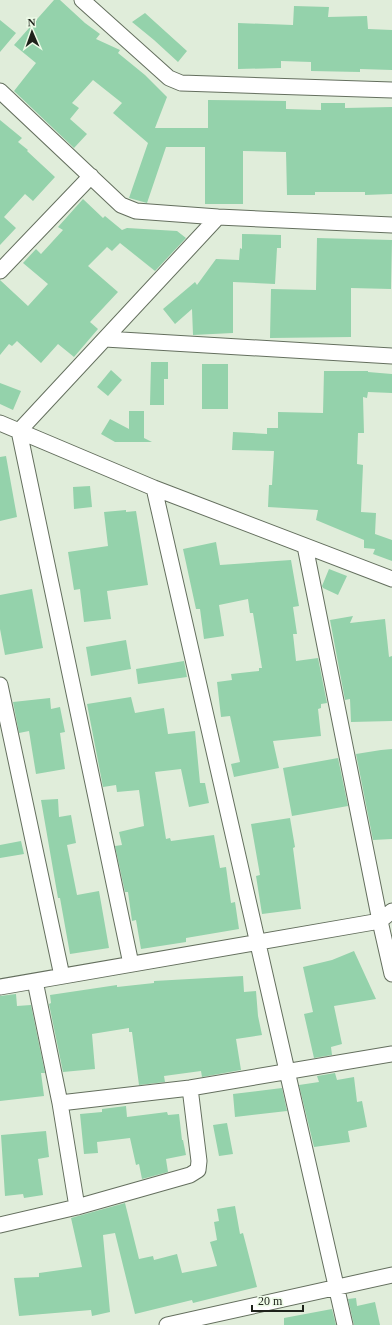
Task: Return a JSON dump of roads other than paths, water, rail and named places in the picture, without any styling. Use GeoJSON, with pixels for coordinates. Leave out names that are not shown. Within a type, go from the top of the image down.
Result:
{"type":"FeatureCollection","features":[{"type":"Feature","properties":{"kind":"street"},"geometry":{"type":"LineString","coordinates":[[82,0],[169,78],[181,83],[392,90]]}},
{"type":"Feature","properties":{"kind":"street"},"geometry":{"type":"LineString","coordinates":[[0,91],[121,205],[136,211],[218,217],[392,225]]}},
{"type":"Feature","properties":{"kind":"street"},"geometry":{"type":"LineString","coordinates":[[0,271],[91,176]]}},
{"type":"Feature","properties":{"kind":"street"},"geometry":{"type":"LineString","coordinates":[[19,431],[218,217]]}},
{"type":"Feature","properties":{"kind":"street"},"geometry":{"type":"LineString","coordinates":[[104,339],[392,356]]}},
{"type":"Feature","properties":{"kind":"street"},"geometry":{"type":"LineString","coordinates":[[0,423],[154,488],[392,579]]}},
{"type":"Feature","properties":{"kind":"street"},"geometry":{"type":"LineString","coordinates":[[19,431],[131,964]]}},
{"type":"Feature","properties":{"kind":"street"},"geometry":{"type":"LineString","coordinates":[[154,488],[345,1325]]}},
{"type":"Feature","properties":{"kind":"street"},"geometry":{"type":"LineString","coordinates":[[305,546],[380,921],[392,974]]}},
{"type":"Feature","properties":{"kind":"street"},"geometry":{"type":"LineString","coordinates":[[0,685],[62,976]]}},
{"type":"Feature","properties":{"kind":"street"},"geometry":{"type":"LineString","coordinates":[[0,987],[380,921],[392,911]]}},
{"type":"Feature","properties":{"kind":"street"},"geometry":{"type":"LineString","coordinates":[[35,980],[60,1103],[77,1207]]}},
{"type":"Feature","properties":{"kind":"street"},"geometry":{"type":"LineString","coordinates":[[60,1103],[190,1088],[392,1054]]}},
{"type":"Feature","properties":{"kind":"street"},"geometry":{"type":"LineString","coordinates":[[0,1225],[77,1207],[190,1175],[198,1170],[199,1161],[190,1088]]}},
{"type":"Feature","properties":{"kind":"street"},"geometry":{"type":"LineString","coordinates":[[167,1325],[392,1275]]}}]}
